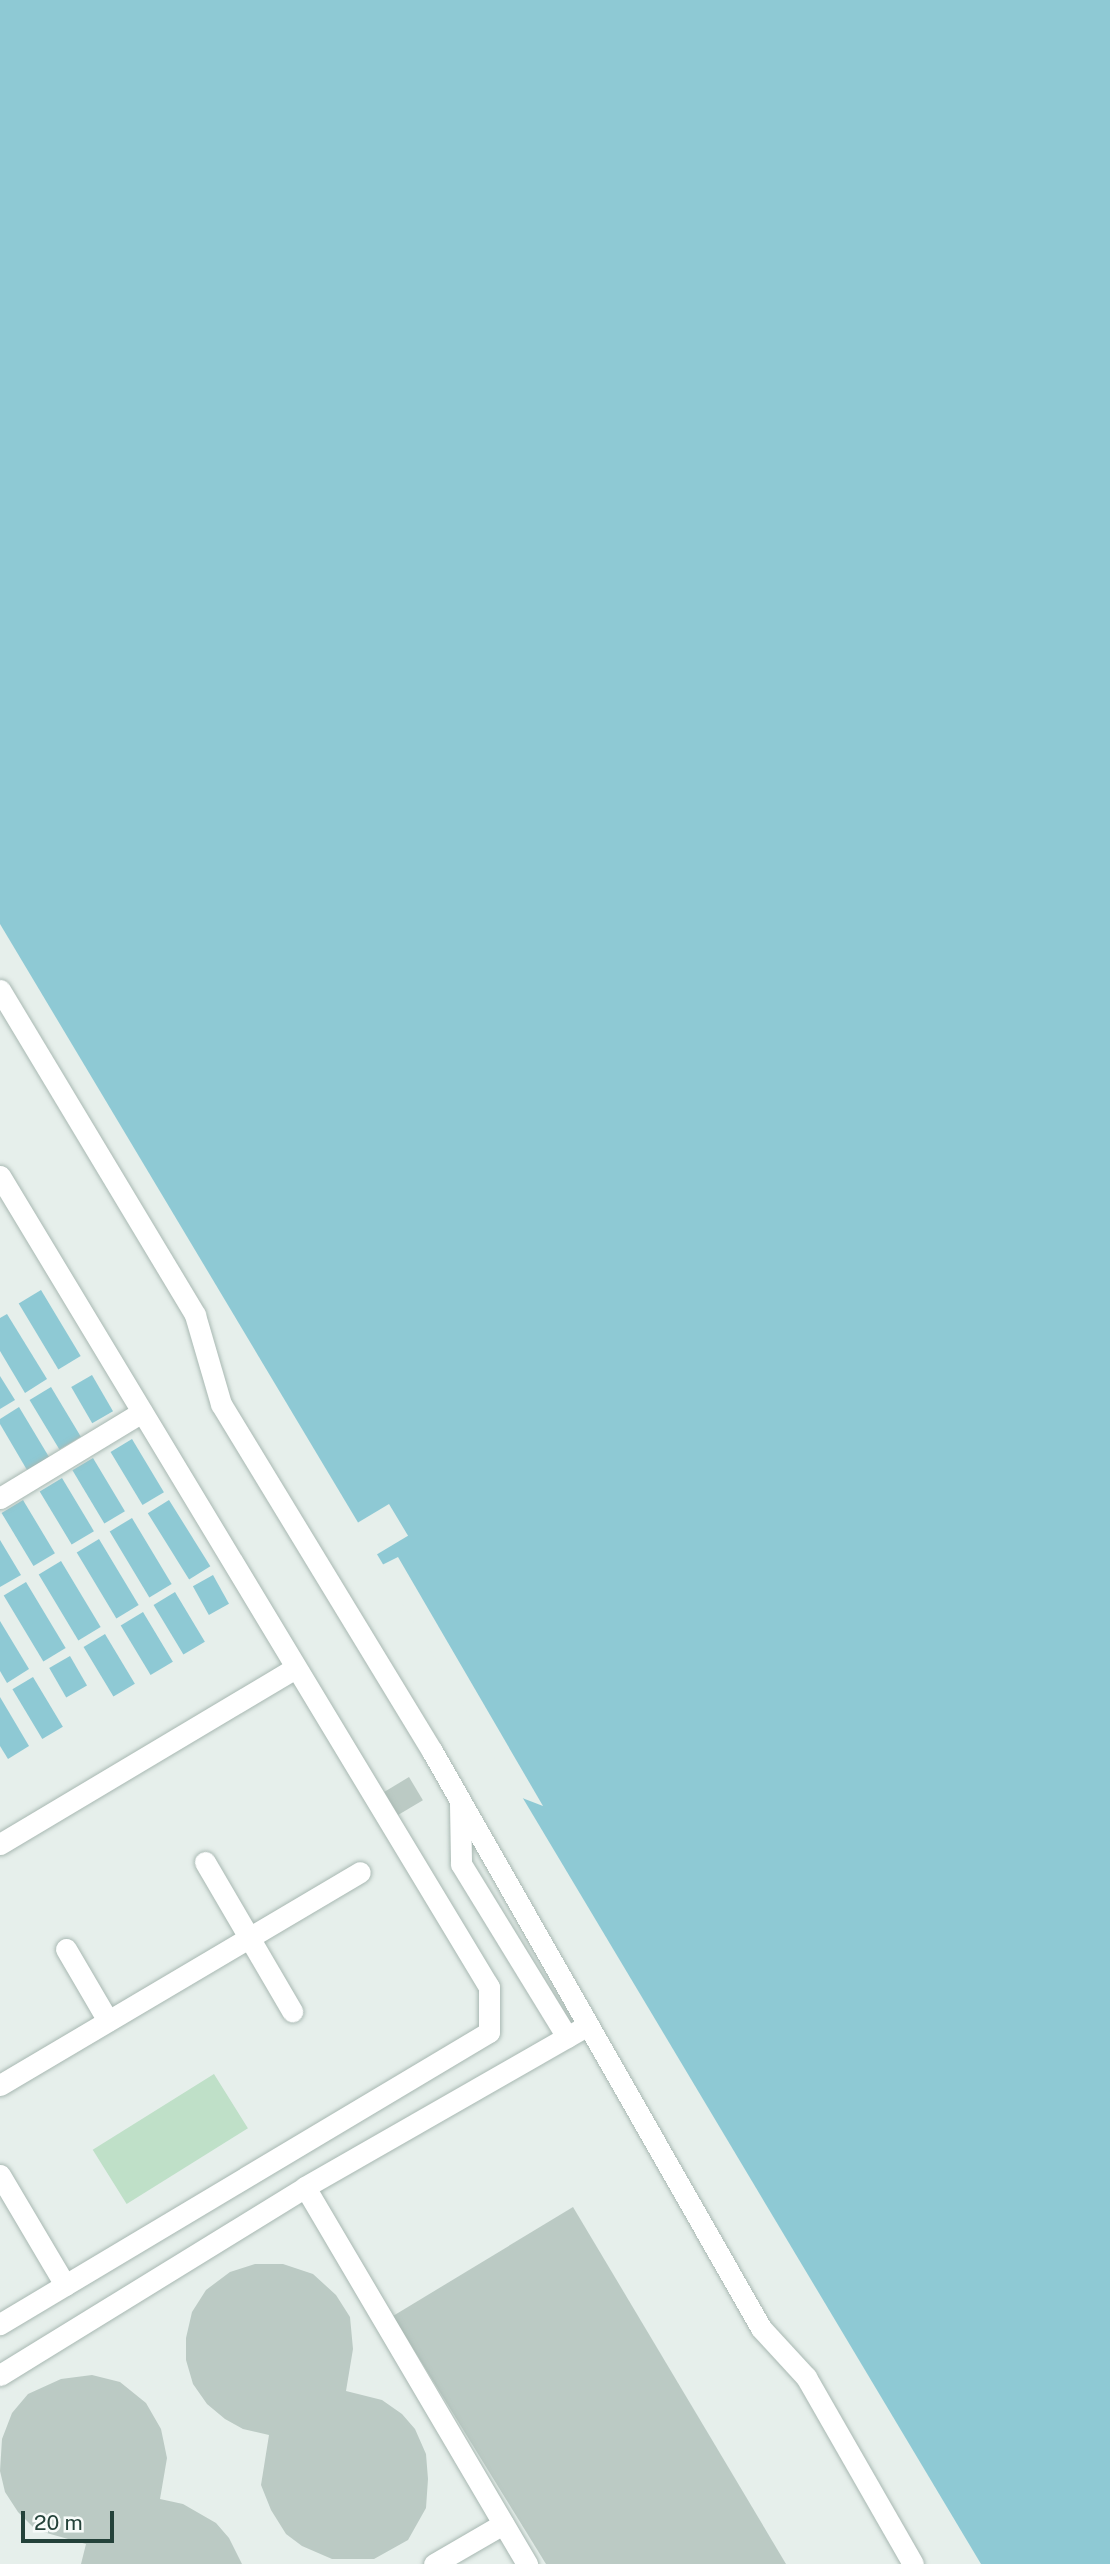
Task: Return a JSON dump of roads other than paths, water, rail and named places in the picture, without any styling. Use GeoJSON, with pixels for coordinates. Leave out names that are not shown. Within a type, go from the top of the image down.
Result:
{"type":"FeatureCollection","features":[{"type":"Feature","properties":{"kind":"lane"},"geometry":{"type":"LineString","coordinates":[[0,990],[195,1315],[221,1405],[460,1800],[761,2328],[806,2377],[913,2564]]}},
{"type":"Feature","properties":{"kind":"lane"},"geometry":{"type":"LineString","coordinates":[[0,1176],[489,1987],[489,2032],[0,2324]]}},
{"type":"Feature","properties":{"kind":"lane"},"geometry":{"type":"LineString","coordinates":[[0,1498],[142,1412]]}},
{"type":"Feature","properties":{"kind":"lane"},"geometry":{"type":"LineString","coordinates":[[0,1844],[295,1668]]}},
{"type":"Feature","properties":{"kind":"lane"},"geometry":{"type":"LineString","coordinates":[[460,1800],[461,1864],[567,2037]]}},
{"type":"Feature","properties":{"kind":"lane"},"geometry":{"type":"LineString","coordinates":[[205,1862],[292,2011]]}},
{"type":"Feature","properties":{"kind":"lane"},"geometry":{"type":"LineString","coordinates":[[0,2085],[360,1872]]}},
{"type":"Feature","properties":{"kind":"lane"},"geometry":{"type":"LineString","coordinates":[[66,1949],[108,2021]]}},
{"type":"Feature","properties":{"kind":"lane"},"geometry":{"type":"LineString","coordinates":[[0,2375],[305,2187],[588,2025]]}},
{"type":"Feature","properties":{"kind":"lane"},"geometry":{"type":"LineString","coordinates":[[0,2175],[65,2285]]}},
{"type":"Feature","properties":{"kind":"lane"},"geometry":{"type":"LineString","coordinates":[[305,2187],[527,2564]]}},
{"type":"Feature","properties":{"kind":"lane"},"geometry":{"type":"LineString","coordinates":[[434,2564],[503,2524]]}},
{"type":"Feature","properties":{"kind":"water"},"geometry":{"type":"Polygon","coordinates":[[[0,0],[1110,0],[1110,2564],[981,2564],[0,924],[0,0]]]}},
{"type":"Feature","properties":{"kind":"water"},"geometry":{"type":"Polygon","coordinates":[[[41,1290],[81,1356],[58,1369],[19,1303],[41,1290]]]}},
{"type":"Feature","properties":{"kind":"water"},"geometry":{"type":"Polygon","coordinates":[[[7,1314],[47,1379],[25,1393],[0,1351],[0,1318],[7,1314]]]}},
{"type":"Feature","properties":{"kind":"water"},"geometry":{"type":"Polygon","coordinates":[[[92,1375],[113,1411],[92,1423],[71,1387],[92,1375]]]}},
{"type":"Feature","properties":{"kind":"water"},"geometry":{"type":"Polygon","coordinates":[[[0,1376],[15,1400],[0,1409],[0,1376]]]}},
{"type":"Feature","properties":{"kind":"water"},"geometry":{"type":"Polygon","coordinates":[[[51,1387],[81,1437],[59,1450],[30,1400],[51,1387]]]}},
{"type":"Feature","properties":{"kind":"water"},"geometry":{"type":"Polygon","coordinates":[[[19,1407],[49,1457],[27,1470],[0,1424],[0,1419],[19,1407]]]}},
{"type":"Feature","properties":{"kind":"water"},"geometry":{"type":"Polygon","coordinates":[[[132,1439],[164,1492],[143,1505],[111,1452],[132,1439]]]}},
{"type":"Feature","properties":{"kind":"water"},"geometry":{"type":"Polygon","coordinates":[[[93,1458],[125,1511],[104,1524],[72,1470],[93,1458]]]}},
{"type":"Feature","properties":{"kind":"water"},"geometry":{"type":"Polygon","coordinates":[[[62,1478],[94,1531],[72,1545],[40,1491],[62,1478]]]}},
{"type":"Feature","properties":{"kind":"water"},"geometry":{"type":"Polygon","coordinates":[[[23,1500],[55,1553],[34,1566],[2,1513],[23,1500]]]}},
{"type":"Feature","properties":{"kind":"water"},"geometry":{"type":"Polygon","coordinates":[[[169,1500],[210,1566],[189,1579],[148,1513],[169,1500]]]}},
{"type":"Feature","properties":{"kind":"water"},"geometry":{"type":"Polygon","coordinates":[[[132,1518],[172,1584],[149,1597],[110,1531],[132,1518]]]}},
{"type":"Feature","properties":{"kind":"water"},"geometry":{"type":"Polygon","coordinates":[[[99,1539],[139,1605],[116,1618],[77,1552],[99,1539]]]}},
{"type":"Feature","properties":{"kind":"water"},"geometry":{"type":"Polygon","coordinates":[[[0,1540],[21,1575],[0,1587],[0,1540]]]}},
{"type":"Feature","properties":{"kind":"water"},"geometry":{"type":"Polygon","coordinates":[[[61,1561],[101,1627],[78,1640],[39,1574],[61,1561]]]}},
{"type":"Feature","properties":{"kind":"water"},"geometry":{"type":"Polygon","coordinates":[[[213,1575],[229,1604],[209,1615],[193,1586],[213,1575]]]}},
{"type":"Feature","properties":{"kind":"water"},"geometry":{"type":"Polygon","coordinates":[[[26,1582],[66,1648],[43,1661],[4,1595],[26,1582]]]}},
{"type":"Feature","properties":{"kind":"water"},"geometry":{"type":"Polygon","coordinates":[[[175,1592],[205,1642],[183,1655],[154,1605],[175,1592]]]}},
{"type":"Feature","properties":{"kind":"water"},"geometry":{"type":"Polygon","coordinates":[[[143,1612],[173,1662],[151,1675],[121,1625],[143,1612]]]}},
{"type":"Feature","properties":{"kind":"water"},"geometry":{"type":"Polygon","coordinates":[[[0,1621],[29,1669],[7,1683],[0,1671],[0,1621]]]}},
{"type":"Feature","properties":{"kind":"water"},"geometry":{"type":"Polygon","coordinates":[[[105,1634],[135,1684],[113,1697],[84,1647],[105,1634]]]}},
{"type":"Feature","properties":{"kind":"water"},"geometry":{"type":"Polygon","coordinates":[[[70,1656],[87,1685],[66,1697],[49,1668],[70,1656]]]}},
{"type":"Feature","properties":{"kind":"water"},"geometry":{"type":"Polygon","coordinates":[[[33,1677],[63,1727],[42,1739],[12,1689],[33,1677]]]}},
{"type":"Feature","properties":{"kind":"water"},"geometry":{"type":"Polygon","coordinates":[[[0,1697],[29,1746],[8,1759],[0,1746],[0,1697]]]}}]}
